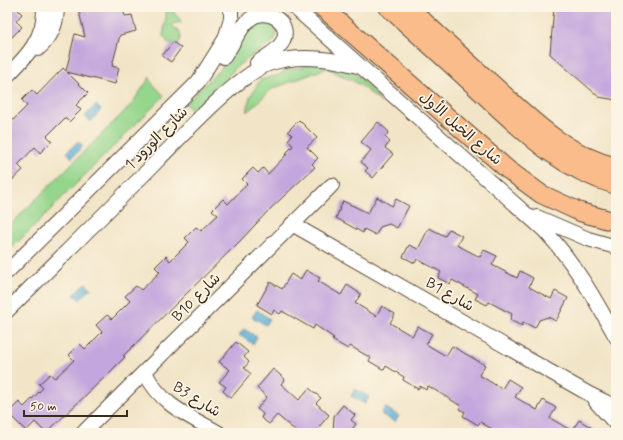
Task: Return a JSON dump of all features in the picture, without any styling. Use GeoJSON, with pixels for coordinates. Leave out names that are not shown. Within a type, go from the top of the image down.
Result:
{"type":"FeatureCollection","features":[{"type":"Feature","properties":{"kind":"main road","name":"شارع الخيل الأول"},"geometry":{"type":"LineString","coordinates":[[322,7],[506,169],[541,194],[580,212],[616,222]]}},
{"type":"Feature","properties":{"kind":"main road"},"geometry":{"type":"LineString","coordinates":[[340,7],[361,41]]}},
{"type":"Feature","properties":{"kind":"main road"},"geometry":{"type":"LineString","coordinates":[[388,7],[533,140],[563,162],[595,179],[616,185]]}},
{"type":"Feature","properties":{"kind":"main road"},"geometry":{"type":"LineString","coordinates":[[408,7],[543,130],[570,150],[601,163],[616,167]]}},
{"type":"Feature","properties":{"kind":"street"},"geometry":{"type":"LineString","coordinates":[[7,76],[34,47],[44,22],[44,7]]}},
{"type":"Feature","properties":{"kind":"street"},"geometry":{"type":"LineString","coordinates":[[26,57],[41,47],[52,32],[56,21],[57,7]]}},
{"type":"Feature","properties":{"kind":"street","name":"شارع الورود 1"},"geometry":{"type":"LineString","coordinates":[[7,272],[198,82],[225,39],[231,19],[231,7]]}},
{"type":"Feature","properties":{"kind":"street"},"geometry":{"type":"LineString","coordinates":[[294,7],[524,211],[563,251],[585,283],[616,337]]}},
{"type":"Feature","properties":{"kind":"street"},"geometry":{"type":"LineString","coordinates":[[198,82],[226,54],[248,20],[255,15],[263,13],[271,14],[278,19],[282,25],[284,33],[283,41],[278,48],[230,83],[210,108]]}},
{"type":"Feature","properties":{"kind":"street","name":"شارع الورود 1"},"geometry":{"type":"LineString","coordinates":[[7,311],[210,108],[252,73],[270,63],[307,58],[338,61],[362,68]]}},
{"type":"Feature","properties":{"kind":"street","name":"B10 شارع"},"geometry":{"type":"LineString","coordinates":[[83,433],[332,185]]}},
{"type":"Feature","properties":{"kind":"street"},"geometry":{"type":"LineString","coordinates":[[524,211],[555,227],[588,240],[616,247]]}},
{"type":"Feature","properties":{"kind":"street","name":"B1 شارع"},"geometry":{"type":"LineString","coordinates":[[292,224],[590,394],[616,407]]}},
{"type":"Feature","properties":{"kind":"street","name":"B3 شارع"},"geometry":{"type":"LineString","coordinates":[[145,372],[157,394],[166,402],[219,433]]}},
{"type":"Feature","properties":{"kind":"street","name":"B1 شارع"},"geometry":{"type":"LineString","coordinates":[[590,394],[616,424]]}},
{"type":"Feature","properties":{"kind":"green space"},"geometry":{"type":"Polygon","coordinates":[[[166,7],[172,7],[174,13],[182,22],[172,24],[174,28],[180,32],[181,38],[178,45],[173,42],[170,45],[163,36],[166,7]]]}},
{"type":"Feature","properties":{"kind":"green space"},"geometry":{"type":"Polygon","coordinates":[[[264,15],[278,28],[275,40],[240,64],[193,111],[185,104],[221,68],[241,41],[247,29],[264,15]]]}},
{"type":"Feature","properties":{"kind":"green space"},"geometry":{"type":"Polygon","coordinates":[[[312,63],[337,67],[353,72],[366,83],[382,103],[359,84],[327,68],[272,89],[247,112],[250,97],[260,80],[279,75],[286,69],[300,68],[312,63]]]}},
{"type":"Feature","properties":{"kind":"green space"},"geometry":{"type":"Polygon","coordinates":[[[150,77],[151,82],[164,96],[7,253],[7,228],[131,105],[150,77]]]}},
{"type":"Feature","properties":{"kind":"water"},"geometry":{"type":"Polygon","coordinates":[[[96,105],[101,110],[90,122],[85,116],[96,105]]]}},
{"type":"Feature","properties":{"kind":"water"},"geometry":{"type":"Polygon","coordinates":[[[78,141],[83,146],[72,158],[67,152],[78,141]]]}},
{"type":"Feature","properties":{"kind":"water"},"geometry":{"type":"Polygon","coordinates":[[[85,283],[91,288],[80,300],[74,295],[85,283]]]}},
{"type":"Feature","properties":{"kind":"water"},"geometry":{"type":"Polygon","coordinates":[[[257,310],[270,319],[266,325],[252,317],[257,310]]]}},
{"type":"Feature","properties":{"kind":"water"},"geometry":{"type":"Polygon","coordinates":[[[244,329],[257,337],[253,344],[239,335],[244,329]]]}},
{"type":"Feature","properties":{"kind":"water"},"geometry":{"type":"Polygon","coordinates":[[[355,389],[369,397],[365,404],[351,396],[355,389]]]}},
{"type":"Feature","properties":{"kind":"water"},"geometry":{"type":"Polygon","coordinates":[[[385,407],[399,416],[395,422],[381,414],[385,407]]]}},
{"type":"Feature","properties":{"kind":"building"},"geometry":{"type":"Polygon","coordinates":[[[7,7],[15,7],[22,14],[16,21],[22,27],[7,42],[7,7]]]}},
{"type":"Feature","properties":{"kind":"building"},"geometry":{"type":"Polygon","coordinates":[[[78,7],[122,7],[125,16],[132,15],[136,31],[120,35],[112,66],[119,68],[115,84],[67,72],[88,93],[76,105],[81,110],[69,122],[65,118],[47,136],[52,141],[40,153],[35,147],[18,165],[23,170],[7,185],[7,126],[27,106],[22,100],[32,90],[37,95],[63,68],[66,71],[75,34],[85,37],[78,7]]]}},
{"type":"Feature","properties":{"kind":"building"},"geometry":{"type":"Polygon","coordinates":[[[554,7],[616,7],[616,100],[599,97],[550,54],[554,7]]]}},
{"type":"Feature","properties":{"kind":"building"},"geometry":{"type":"Polygon","coordinates":[[[173,42],[181,48],[171,62],[162,56],[173,42]]]}},
{"type":"Feature","properties":{"kind":"building"},"geometry":{"type":"Polygon","coordinates":[[[299,120],[317,138],[307,147],[318,158],[312,164],[315,167],[268,211],[241,240],[123,356],[125,357],[107,375],[46,433],[35,422],[26,431],[8,413],[19,402],[24,407],[43,388],[39,384],[50,374],[55,378],[74,360],[69,355],[80,344],[85,349],[102,332],[96,325],[107,315],[112,319],[130,301],[125,296],[136,286],[141,290],[160,272],[155,267],[166,256],[170,261],[189,242],[185,238],[196,227],[201,231],[218,215],[212,210],[223,199],[228,204],[247,184],[242,179],[253,168],[258,173],[263,168],[268,174],[293,146],[288,140],[292,135],[288,131],[299,120]]]}},
{"type":"Feature","properties":{"kind":"building"},"geometry":{"type":"Polygon","coordinates":[[[378,122],[389,132],[385,137],[390,142],[385,148],[393,154],[373,178],[365,171],[368,168],[361,162],[371,150],[361,142],[378,122]]]}},
{"type":"Feature","properties":{"kind":"building"},"geometry":{"type":"Polygon","coordinates":[[[377,197],[392,206],[396,199],[409,206],[397,228],[389,224],[380,227],[376,235],[364,229],[363,233],[336,218],[343,201],[368,213],[377,197]]]}},
{"type":"Feature","properties":{"kind":"building"},"geometry":{"type":"Polygon","coordinates":[[[429,228],[445,236],[449,229],[462,236],[457,245],[480,257],[484,250],[497,256],[492,265],[517,278],[520,271],[533,278],[529,287],[551,299],[555,291],[568,298],[556,321],[548,317],[539,320],[535,328],[523,322],[522,326],[510,320],[512,314],[489,302],[487,305],[475,299],[478,294],[452,280],[450,284],[438,278],[441,272],[417,259],[415,263],[403,257],[409,245],[418,249],[429,228]]]}},
{"type":"Feature","properties":{"kind":"building"},"geometry":{"type":"Polygon","coordinates":[[[306,270],[320,278],[318,281],[341,295],[347,285],[361,294],[355,303],[376,316],[382,306],[395,314],[390,323],[412,336],[418,326],[432,334],[426,344],[446,356],[452,346],[485,365],[479,375],[502,389],[508,379],[521,387],[515,397],[537,410],[543,400],[556,408],[550,418],[572,431],[579,420],[600,433],[499,433],[480,422],[478,425],[463,416],[465,412],[459,409],[461,406],[428,386],[426,390],[420,386],[418,389],[403,380],[404,377],[386,366],[384,370],[369,361],[371,358],[350,346],[348,349],[332,340],[334,338],[315,325],[313,329],[282,311],[280,314],[274,310],[272,314],[257,305],[270,282],[282,289],[291,274],[300,280],[306,270]]]}},
{"type":"Feature","properties":{"kind":"building"},"geometry":{"type":"Polygon","coordinates":[[[236,342],[248,352],[244,357],[249,362],[244,368],[251,374],[231,398],[223,391],[226,387],[219,382],[230,370],[219,362],[236,342]]]}},
{"type":"Feature","properties":{"kind":"building"},"geometry":{"type":"Polygon","coordinates":[[[273,369],[285,379],[281,384],[299,400],[309,388],[321,398],[316,403],[329,415],[314,433],[298,433],[277,415],[269,424],[261,418],[263,414],[257,409],[267,397],[257,388],[273,369]]]}},
{"type":"Feature","properties":{"kind":"building"},"geometry":{"type":"Polygon","coordinates":[[[343,405],[355,415],[351,420],[356,424],[349,433],[333,433],[334,416],[343,405]]]}}]}
